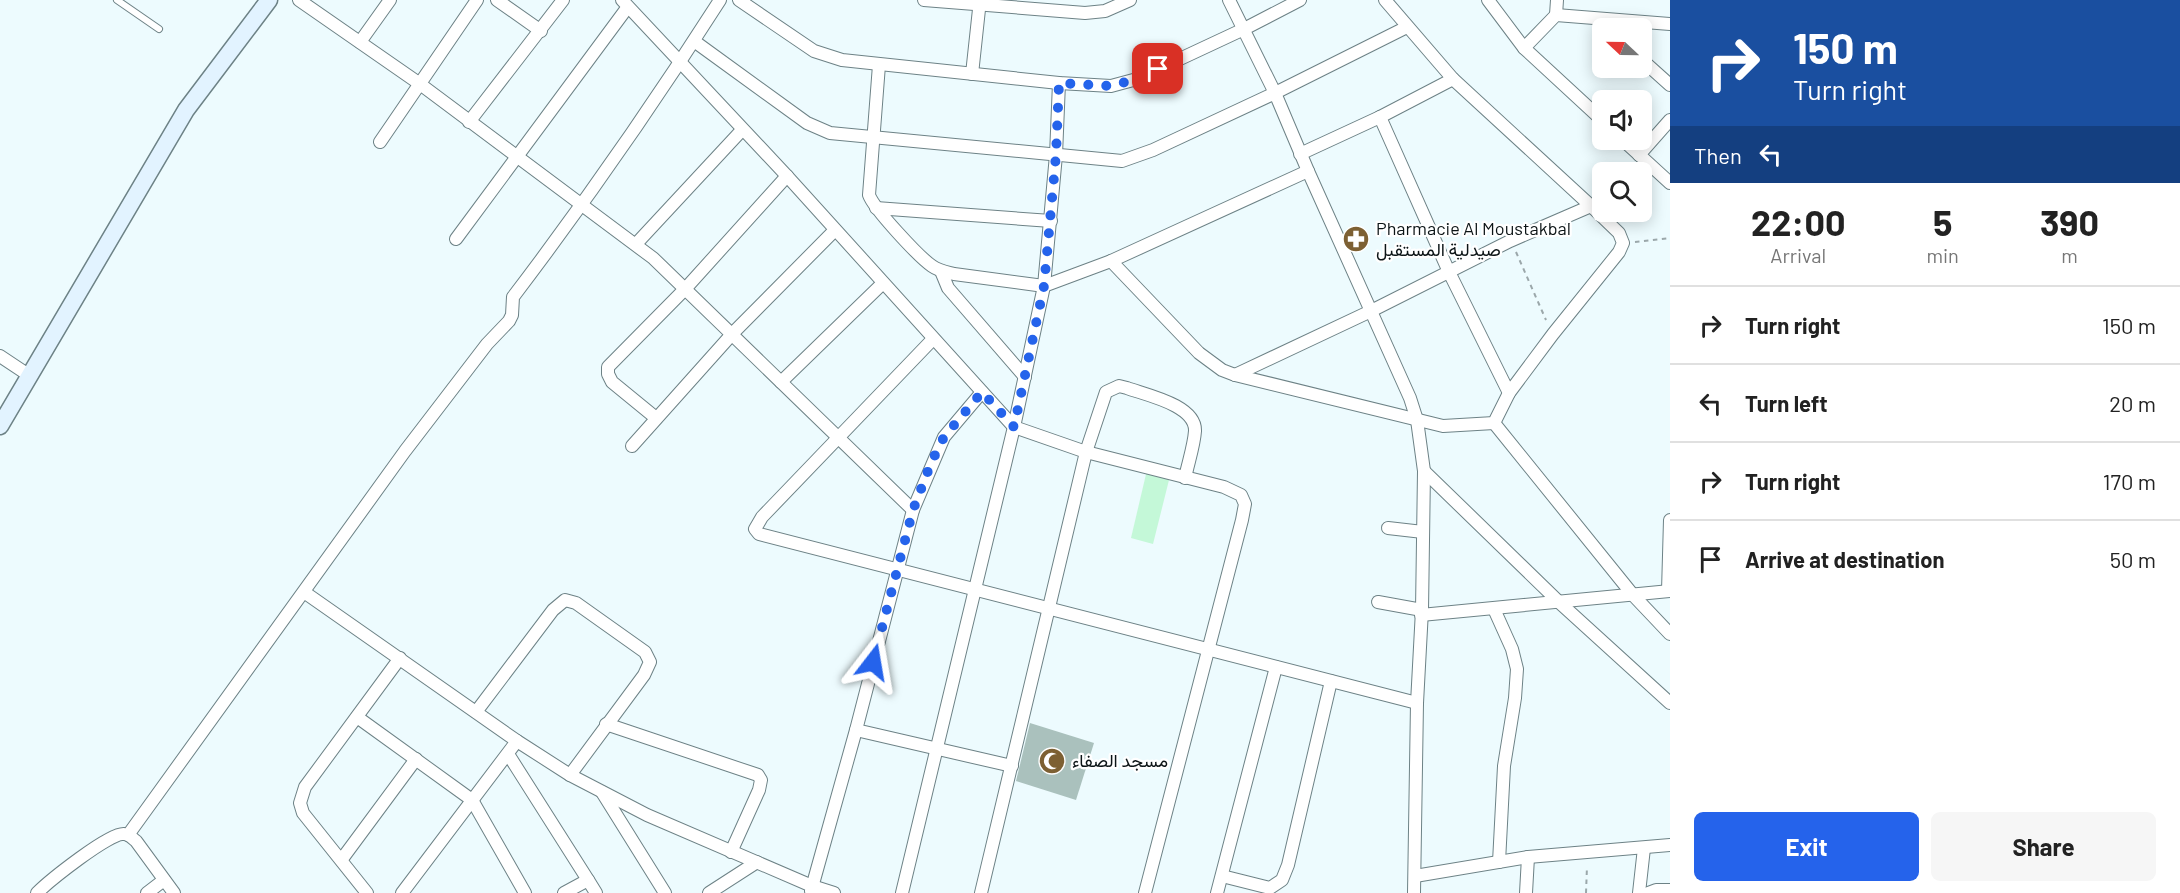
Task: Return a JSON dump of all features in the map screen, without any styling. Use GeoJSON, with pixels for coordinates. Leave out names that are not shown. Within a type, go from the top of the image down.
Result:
{"type":"FeatureCollection","features":[{"type":"Feature","properties":{"kind":"street"},"geometry":{"type":"LineString","coordinates":[[0,426],[186,111],[268,0]]}},
{"type":"Feature","properties":{"kind":"street"},"geometry":{"type":"LineString","coordinates":[[299,0],[420,84],[636,244],[733,333],[913,510]]}},
{"type":"Feature","properties":{"kind":"street"},"geometry":{"type":"LineString","coordinates":[[360,42],[390,0]]}},
{"type":"Feature","properties":{"kind":"street"},"geometry":{"type":"LineString","coordinates":[[380,142],[477,0]]}},
{"type":"Feature","properties":{"kind":"street"},"geometry":{"type":"LineString","coordinates":[[497,0],[541,31]]}},
{"type":"Feature","properties":{"kind":"street"},"geometry":{"type":"LineString","coordinates":[[469,122],[563,0]]}},
{"type":"Feature","properties":{"kind":"street"},"geometry":{"type":"LineString","coordinates":[[128,835],[405,451],[487,344],[509,321],[512,315],[513,297],[680,63],[720,0]]}},
{"type":"Feature","properties":{"kind":"street"},"geometry":{"type":"LineString","coordinates":[[739,0],[819,53],[842,60],[1104,86],[1121,84],[1244,30],[1300,0]]}},
{"type":"Feature","properties":{"kind":"street"},"geometry":{"type":"LineString","coordinates":[[924,0],[1094,12],[1105,11],[1130,0]]}},
{"type":"Feature","properties":{"kind":"street"},"geometry":{"type":"LineString","coordinates":[[1229,0],[1275,93],[1300,154],[1410,398],[1417,420],[1424,471],[1414,893]]}},
{"type":"Feature","properties":{"kind":"street"},"geometry":{"type":"LineString","coordinates":[[1385,0],[1453,79],[1619,233],[1623,243],[1619,252],[1552,334],[1509,393],[1494,423]]}},
{"type":"Feature","properties":{"kind":"street"},"geometry":{"type":"LineString","coordinates":[[1488,0],[1524,48],[1592,111]]}},
{"type":"Feature","properties":{"kind":"street"},"geometry":{"type":"LineString","coordinates":[[1524,48],[1556,15],[1557,0]]}},
{"type":"Feature","properties":{"kind":"street"},"geometry":{"type":"LineString","coordinates":[[972,74],[980,3]]}},
{"type":"Feature","properties":{"kind":"street"},"geometry":{"type":"LineString","coordinates":[[456,239],[518,157],[625,4],[788,176],[1014,427],[1086,452],[1237,492],[1241,495],[1245,504],[1210,650],[1145,893]]}},
{"type":"Feature","properties":{"kind":"street"},"geometry":{"type":"LineString","coordinates":[[1556,15],[1596,18]]}},
{"type":"Feature","properties":{"kind":"street"},"geometry":{"type":"LineString","coordinates":[[1652,23],[1670,24]]}},
{"type":"Feature","properties":{"kind":"street"},"geometry":{"type":"LineString","coordinates":[[694,41],[807,123],[830,133],[1113,161],[1130,159],[1275,93],[1407,27]]}},
{"type":"Feature","properties":{"kind":"street"},"geometry":{"type":"LineString","coordinates":[[879,64],[869,195],[876,208],[929,264],[941,271],[1044,286],[1111,261],[1308,171]]}},
{"type":"Feature","properties":{"kind":"street"},"geometry":{"type":"LineString","coordinates":[[1652,69],[1670,85]]}},
{"type":"Feature","properties":{"kind":"street"},"geometry":{"type":"LineString","coordinates":[[1300,154],[1380,117],[1453,79]]}},
{"type":"Feature","properties":{"kind":"street"},"geometry":{"type":"LineString","coordinates":[[902,893],[1014,427],[1044,286],[1056,155],[1059,83]]}},
{"type":"Feature","properties":{"kind":"street"},"geometry":{"type":"LineString","coordinates":[[1380,117],[1449,272],[1509,393]]}},
{"type":"Feature","properties":{"kind":"street"},"geometry":{"type":"LineString","coordinates":[[1640,155],[1670,120]]}},
{"type":"Feature","properties":{"kind":"street"},"geometry":{"type":"LineString","coordinates":[[636,244],[742,130]]}},
{"type":"Feature","properties":{"kind":"street"},"geometry":{"type":"LineString","coordinates":[[1634,150],[1670,183]]}},
{"type":"Feature","properties":{"kind":"street"},"geometry":{"type":"LineString","coordinates":[[656,418],[609,378],[608,370],[612,361],[686,288],[788,176]]}},
{"type":"Feature","properties":{"kind":"street"},"geometry":{"type":"LineString","coordinates":[[1235,375],[1371,311],[1510,241],[1591,206]]}},
{"type":"Feature","properties":{"kind":"street"},"geometry":{"type":"LineString","coordinates":[[876,208],[1051,221]]}},
{"type":"Feature","properties":{"kind":"street"},"geometry":{"type":"LineString","coordinates":[[632,446],[733,333],[835,230]]}},
{"type":"Feature","properties":{"kind":"street"},"geometry":{"type":"LineString","coordinates":[[1111,261],[1199,353],[1222,370],[1443,426],[1494,423]]}},
{"type":"Feature","properties":{"kind":"street"},"geometry":{"type":"LineString","coordinates":[[941,271],[948,288],[1025,377]]}},
{"type":"Feature","properties":{"kind":"street"},"geometry":{"type":"LineString","coordinates":[[781,382],[883,283]]}},
{"type":"Feature","properties":{"kind":"street"},"geometry":{"type":"LineString","coordinates":[[933,339],[762,517],[756,526],[756,532],[769,538],[896,571],[1417,703]]}},
{"type":"Feature","properties":{"kind":"street"},"geometry":{"type":"LineString","coordinates":[[0,356],[30,376]]}},
{"type":"Feature","properties":{"kind":"street"},"geometry":{"type":"LineString","coordinates":[[981,893],[1086,452],[1106,392],[1119,386],[1127,388],[1180,408],[1191,415],[1195,430],[1185,478]]}},
{"type":"Feature","properties":{"kind":"street"},"geometry":{"type":"LineString","coordinates":[[811,889],[856,730],[913,510],[944,437],[982,392]]}},
{"type":"Feature","properties":{"kind":"street"},"geometry":{"type":"LineString","coordinates":[[1494,423],[1633,595],[1670,634]]}},
{"type":"Feature","properties":{"kind":"street"},"geometry":{"type":"LineString","coordinates":[[1424,471],[1560,603],[1670,703]]}},
{"type":"Feature","properties":{"kind":"street"},"geometry":{"type":"LineString","coordinates":[[1378,602],[1421,613],[1494,609],[1669,591],[1670,520]]}},
{"type":"Feature","properties":{"kind":"street"},"geometry":{"type":"LineString","coordinates":[[1388,528],[1423,532]]}},
{"type":"Feature","properties":{"kind":"street"},"geometry":{"type":"LineString","coordinates":[[304,592],[517,741],[570,775],[811,889],[834,893]]}},
{"type":"Feature","properties":{"kind":"street"},"geometry":{"type":"LineString","coordinates":[[476,712],[552,610],[560,603],[570,600],[645,652],[650,658],[649,667],[644,675],[570,775]]}},
{"type":"Feature","properties":{"kind":"street"},"geometry":{"type":"LineString","coordinates":[[1494,609],[1512,649],[1517,669],[1515,698],[1504,766],[1499,862]]}},
{"type":"Feature","properties":{"kind":"street"},"geometry":{"type":"LineString","coordinates":[[367,893],[303,813],[300,797],[305,786],[400,658]]}},
{"type":"Feature","properties":{"kind":"street"},"geometry":{"type":"LineString","coordinates":[[1217,893],[1276,667]]}},
{"type":"Feature","properties":{"kind":"street"},"geometry":{"type":"LineString","coordinates":[[1221,876],[1270,888],[1281,880],[1288,865],[1331,681]]}},
{"type":"Feature","properties":{"kind":"street"},"geometry":{"type":"LineString","coordinates":[[357,717],[472,800],[525,893]]}},
{"type":"Feature","properties":{"kind":"street"},"geometry":{"type":"LineString","coordinates":[[606,724],[758,775],[761,780],[759,790],[731,852]]}},
{"type":"Feature","properties":{"kind":"street"},"geometry":{"type":"LineString","coordinates":[[856,730],[1012,766]]}},
{"type":"Feature","properties":{"kind":"street"},"geometry":{"type":"LineString","coordinates":[[402,893],[517,741]]}},
{"type":"Feature","properties":{"kind":"street"},"geometry":{"type":"LineString","coordinates":[[508,754],[596,893]]}},
{"type":"Feature","properties":{"kind":"street"},"geometry":{"type":"LineString","coordinates":[[342,859],[416,759]]}},
{"type":"Feature","properties":{"kind":"street"},"geometry":{"type":"LineString","coordinates":[[602,792],[665,893]]}},
{"type":"Feature","properties":{"kind":"street"},"geometry":{"type":"LineString","coordinates":[[37,893],[102,843],[122,833],[136,841],[174,893]]}},
{"type":"Feature","properties":{"kind":"street"},"geometry":{"type":"LineString","coordinates":[[1415,876],[1528,857],[1670,845]]}},
{"type":"Feature","properties":{"kind":"street"},"geometry":{"type":"LineString","coordinates":[[1639,893],[1644,848]]}},
{"type":"Feature","properties":{"kind":"street"},"geometry":{"type":"LineString","coordinates":[[1526,893],[1528,857]]}},
{"type":"Feature","properties":{"kind":"street"},"geometry":{"type":"LineString","coordinates":[[709,893],[757,862]]}},
{"type":"Feature","properties":{"kind":"street"},"geometry":{"type":"LineString","coordinates":[[147,893],[164,880]]}},
{"type":"Feature","properties":{"kind":"street"},"geometry":{"type":"LineString","coordinates":[[564,893],[588,880]]}},
{"type":"Feature","properties":{"kind":"street"},"geometry":{"type":"LineString","coordinates":[[1648,893],[1656,890],[1670,890]]}},
{"type":"Feature","properties":{"kind":"lane"},"geometry":{"type":"LineString","coordinates":[[117,0],[159,29]]}},
{"type":"Feature","properties":{"kind":"path"},"geometry":{"type":"LineString","coordinates":[[1623,243],[1670,238]]}},
{"type":"Feature","properties":{"kind":"path"},"geometry":{"type":"LineString","coordinates":[[1510,241],[1552,334]]}},
{"type":"Feature","properties":{"kind":"path"},"geometry":{"type":"LineString","coordinates":[[1586,893],[1588,852]]}},
{"type":"Feature","properties":{"kind":"green space"},"geometry":{"type":"Polygon","coordinates":[[[1147,470],[1170,476],[1153,544],[1131,538],[1147,470]]]}},
{"type":"Feature","properties":{"kind":"building","name":"مسجد الصفاء"},"geometry":{"type":"Polygon","coordinates":[[[1030,723],[1094,743],[1076,800],[1016,781],[1030,723]]]}},
{"type":"Feature","properties":{"kind":"place","name":"Pharmacie Al Moustakbal صيدلية المستقبل"},"geometry":{"type":"Point","coordinates":[1356,239]}},
{"type":"Feature","properties":{"kind":"place","name":"مسجد الصفاء"},"geometry":{"type":"Point","coordinates":[1052,761]}},
{"type":"Feature","properties":{"kind":"route"},"geometry":{"type":"LineString","coordinates":[[873,662],[913,510],[931,463],[944,437],[982,392],[1014,427],[1044,286],[1056,155],[1059,83],[1111,86],[1137,79],[1158,69]]}}]}
